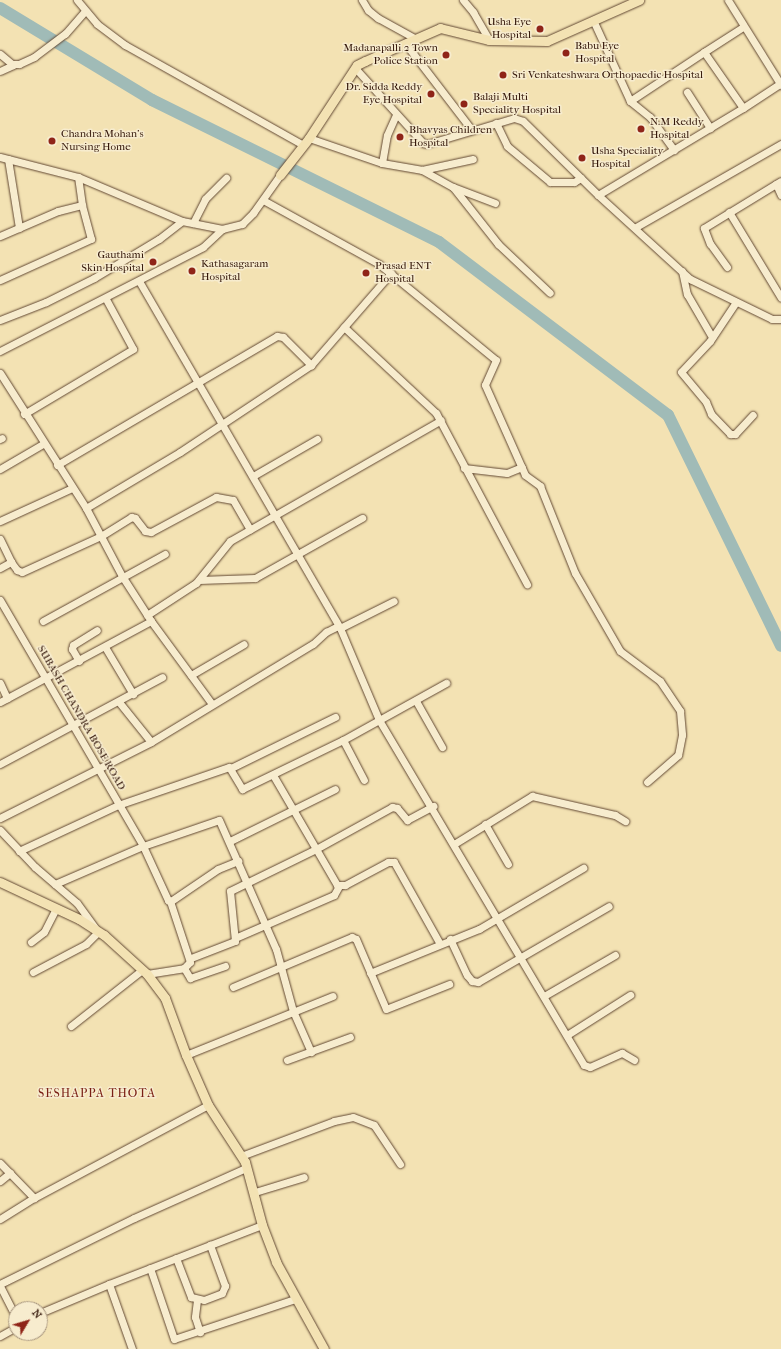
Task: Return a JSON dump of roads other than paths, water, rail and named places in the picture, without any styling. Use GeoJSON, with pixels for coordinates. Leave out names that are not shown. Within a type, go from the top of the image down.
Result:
{"type":"FeatureCollection","features":[{"type":"Feature","properties":{"kind":"main road"},"geometry":{"type":"LineString","coordinates":[[280,175],[309,138],[356,69],[357,65],[365,61],[440,28],[489,40],[547,41],[639,0]]}},
{"type":"Feature","properties":{"kind":"main road"},"geometry":{"type":"LineString","coordinates":[[0,882],[56,908],[97,930],[145,972],[169,1005],[186,1055],[208,1105],[241,1156],[246,1168],[255,1192],[262,1225],[276,1262],[295,1299],[324,1349]]}},
{"type":"Feature","properties":{"kind":"street"},"geometry":{"type":"LineString","coordinates":[[76,0],[97,24],[125,45],[302,146]]}},
{"type":"Feature","properties":{"kind":"street"},"geometry":{"type":"LineString","coordinates":[[362,0],[368,10],[378,18],[416,39]]}},
{"type":"Feature","properties":{"kind":"street"},"geometry":{"type":"LineString","coordinates":[[463,0],[473,12],[489,40]]}},
{"type":"Feature","properties":{"kind":"street"},"geometry":{"type":"LineString","coordinates":[[598,195],[781,84],[743,27],[728,0]]}},
{"type":"Feature","properties":{"kind":"street"},"geometry":{"type":"LineString","coordinates":[[0,54],[12,64],[19,64],[36,55],[65,34],[86,10]]}},
{"type":"Feature","properties":{"kind":"street"},"geometry":{"type":"LineString","coordinates":[[593,20],[630,101],[650,117],[674,150]]}},
{"type":"Feature","properties":{"kind":"street"},"geometry":{"type":"LineString","coordinates":[[630,101],[743,27]]}},
{"type":"Feature","properties":{"kind":"street"},"geometry":{"type":"LineString","coordinates":[[405,43],[471,129]]}},
{"type":"Feature","properties":{"kind":"street"},"geometry":{"type":"LineString","coordinates":[[704,52],[742,108]]}},
{"type":"Feature","properties":{"kind":"street"},"geometry":{"type":"LineString","coordinates":[[0,71],[12,67],[12,64]]}},
{"type":"Feature","properties":{"kind":"street"},"geometry":{"type":"LineString","coordinates":[[356,69],[420,141],[427,144],[471,129],[514,118],[523,121],[598,195],[636,227],[690,279],[772,319],[781,319]]}},
{"type":"Feature","properties":{"kind":"street"},"geometry":{"type":"LineString","coordinates":[[686,92],[710,128]]}},
{"type":"Feature","properties":{"kind":"street"},"geometry":{"type":"LineString","coordinates":[[382,163],[387,135],[396,115]]}},
{"type":"Feature","properties":{"kind":"street"},"geometry":{"type":"LineString","coordinates":[[496,123],[507,146],[550,182],[569,183],[581,178]]}},
{"type":"Feature","properties":{"kind":"street"},"geometry":{"type":"LineString","coordinates":[[309,138],[382,163],[422,170],[453,186],[495,203]]}},
{"type":"Feature","properties":{"kind":"street"},"geometry":{"type":"LineString","coordinates":[[636,227],[781,144]]}},
{"type":"Feature","properties":{"kind":"street"},"geometry":{"type":"LineString","coordinates":[[0,157],[78,177],[182,221],[222,229],[242,224],[263,200],[280,175]]}},
{"type":"Feature","properties":{"kind":"street"},"geometry":{"type":"LineString","coordinates":[[8,159],[19,228]]}},
{"type":"Feature","properties":{"kind":"street"},"geometry":{"type":"LineString","coordinates":[[422,170],[473,159]]}},
{"type":"Feature","properties":{"kind":"street"},"geometry":{"type":"LineString","coordinates":[[0,280],[91,239],[82,205],[78,177]]}},
{"type":"Feature","properties":{"kind":"street"},"geometry":{"type":"LineString","coordinates":[[193,223],[205,199],[226,178]]}},
{"type":"Feature","properties":{"kind":"street"},"geometry":{"type":"LineString","coordinates":[[727,267],[710,244],[703,229],[778,182],[781,195]]}},
{"type":"Feature","properties":{"kind":"street"},"geometry":{"type":"LineString","coordinates":[[453,186],[498,244],[550,293]]}},
{"type":"Feature","properties":{"kind":"street"},"geometry":{"type":"LineString","coordinates":[[263,200],[379,264],[496,360],[485,385],[529,480],[540,486],[575,573],[620,651],[660,681],[680,711],[682,735],[678,755],[647,782]]}},
{"type":"Feature","properties":{"kind":"street"},"geometry":{"type":"LineString","coordinates":[[0,236],[58,210],[82,205]]}},
{"type":"Feature","properties":{"kind":"street"},"geometry":{"type":"LineString","coordinates":[[729,212],[781,298]]}},
{"type":"Feature","properties":{"kind":"street"},"geometry":{"type":"LineString","coordinates":[[0,320],[46,302],[94,278],[159,239],[182,221]]}},
{"type":"Feature","properties":{"kind":"street"},"geometry":{"type":"LineString","coordinates":[[0,351],[106,299],[203,247],[222,229]]}},
{"type":"Feature","properties":{"kind":"street"},"geometry":{"type":"LineString","coordinates":[[682,271],[687,294],[712,337]]}},
{"type":"Feature","properties":{"kind":"street"},"geometry":{"type":"LineString","coordinates":[[86,508],[222,425],[311,365],[391,273]]}},
{"type":"Feature","properties":{"kind":"street"},"geometry":{"type":"LineString","coordinates":[[139,281],[222,425],[298,552],[339,627],[379,720],[432,806],[520,957],[587,1067],[622,1053],[634,1060]]}},
{"type":"Feature","properties":{"kind":"street"},"geometry":{"type":"LineString","coordinates":[[24,414],[133,349],[106,299]]}},
{"type":"Feature","properties":{"kind":"street"},"geometry":{"type":"LineString","coordinates":[[736,302],[712,337],[682,369],[682,375],[706,402],[711,414],[730,434],[735,434],[753,416]]}},
{"type":"Feature","properties":{"kind":"street"},"geometry":{"type":"LineString","coordinates":[[344,327],[419,395],[441,420],[464,468],[527,584]]}},
{"type":"Feature","properties":{"kind":"street"},"geometry":{"type":"LineString","coordinates":[[57,465],[198,384],[277,336],[283,337],[311,365]]}},
{"type":"Feature","properties":{"kind":"street"},"geometry":{"type":"LineString","coordinates":[[0,373],[43,444],[86,508],[122,576],[149,618],[212,704]]}},
{"type":"Feature","properties":{"kind":"street"},"geometry":{"type":"LineString","coordinates":[[0,683],[3,700],[105,647],[149,618],[199,580],[222,548],[250,529],[441,420]]}},
{"type":"Feature","properties":{"kind":"street"},"geometry":{"type":"LineString","coordinates":[[253,476],[317,439]]}},
{"type":"Feature","properties":{"kind":"street"},"geometry":{"type":"LineString","coordinates":[[0,469],[43,444]]}},
{"type":"Feature","properties":{"kind":"street"},"geometry":{"type":"LineString","coordinates":[[464,468],[507,472],[522,467]]}},
{"type":"Feature","properties":{"kind":"street"},"geometry":{"type":"LineString","coordinates":[[0,521],[72,488]]}},
{"type":"Feature","properties":{"kind":"street"},"geometry":{"type":"LineString","coordinates":[[0,539],[11,562],[17,570],[22,572],[101,536],[131,517],[136,518],[145,531],[151,532],[210,500],[224,496],[236,503],[250,529]]}},
{"type":"Feature","properties":{"kind":"street"},"geometry":{"type":"LineString","coordinates":[[199,580],[251,579],[362,518]]}},
{"type":"Feature","properties":{"kind":"street"},"geometry":{"type":"LineString","coordinates":[[43,621],[122,576],[165,554]]}},
{"type":"Feature","properties":{"kind":"street"},"geometry":{"type":"LineString","coordinates":[[0,568],[11,562]]}},
{"type":"Feature","properties":{"kind":"street","name":"SUBASH CHANDRA BOSE ROAD"},"geometry":{"type":"LineString","coordinates":[[0,600],[47,678],[98,770],[143,846],[170,901],[190,958]]}},
{"type":"Feature","properties":{"kind":"street"},"geometry":{"type":"LineString","coordinates":[[0,818],[151,742],[339,627],[394,601]]}},
{"type":"Feature","properties":{"kind":"street"},"geometry":{"type":"LineString","coordinates":[[79,661],[72,649],[73,645],[97,630]]}},
{"type":"Feature","properties":{"kind":"street"},"geometry":{"type":"LineString","coordinates":[[191,675],[244,644]]}},
{"type":"Feature","properties":{"kind":"street"},"geometry":{"type":"LineString","coordinates":[[105,647],[133,694]]}},
{"type":"Feature","properties":{"kind":"street"},"geometry":{"type":"LineString","coordinates":[[0,764],[162,678]]}},
{"type":"Feature","properties":{"kind":"street"},"geometry":{"type":"LineString","coordinates":[[231,768],[242,789],[343,740],[446,683]]}},
{"type":"Feature","properties":{"kind":"street"},"geometry":{"type":"LineString","coordinates":[[416,700],[442,747]]}},
{"type":"Feature","properties":{"kind":"street"},"geometry":{"type":"LineString","coordinates":[[119,702],[151,742]]}},
{"type":"Feature","properties":{"kind":"street"},"geometry":{"type":"LineString","coordinates":[[19,851],[118,805],[231,768],[335,717]]}},
{"type":"Feature","properties":{"kind":"street"},"geometry":{"type":"LineString","coordinates":[[343,740],[364,780]]}},
{"type":"Feature","properties":{"kind":"street"},"geometry":{"type":"LineString","coordinates":[[273,775],[293,811],[339,886]]}},
{"type":"Feature","properties":{"kind":"street"},"geometry":{"type":"LineString","coordinates":[[230,841],[335,789]]}},
{"type":"Feature","properties":{"kind":"street"},"geometry":{"type":"LineString","coordinates":[[454,844],[532,796],[615,815],[625,821]]}},
{"type":"Feature","properties":{"kind":"street"},"geometry":{"type":"LineString","coordinates":[[235,938],[229,892],[248,884],[316,849],[392,807],[397,808],[407,820],[432,806]]}},
{"type":"Feature","properties":{"kind":"street"},"geometry":{"type":"LineString","coordinates":[[55,884],[143,846],[216,820],[221,822],[283,966],[293,1011],[311,1052]]}},
{"type":"Feature","properties":{"kind":"street"},"geometry":{"type":"LineString","coordinates":[[485,824],[508,864]]}},
{"type":"Feature","properties":{"kind":"street"},"geometry":{"type":"LineString","coordinates":[[0,830],[19,851],[77,903],[97,930],[86,944],[32,972]]}},
{"type":"Feature","properties":{"kind":"street"},"geometry":{"type":"LineString","coordinates":[[170,901],[218,869],[238,861]]}},
{"type":"Feature","properties":{"kind":"street"},"geometry":{"type":"LineString","coordinates":[[184,968],[190,958],[231,945],[235,938],[334,895],[339,886],[388,862],[394,862],[440,944]]}},
{"type":"Feature","properties":{"kind":"street"},"geometry":{"type":"LineString","coordinates":[[370,973],[498,919],[583,868]]}},
{"type":"Feature","properties":{"kind":"street"},"geometry":{"type":"LineString","coordinates":[[450,940],[466,975],[475,982],[609,906]]}},
{"type":"Feature","properties":{"kind":"street"},"geometry":{"type":"LineString","coordinates":[[31,942],[44,932],[56,908]]}},
{"type":"Feature","properties":{"kind":"street"},"geometry":{"type":"LineString","coordinates":[[233,987],[352,937],[356,939],[370,973],[388,1010],[449,984]]}},
{"type":"Feature","properties":{"kind":"street"},"geometry":{"type":"LineString","coordinates":[[544,996],[615,955]]}},
{"type":"Feature","properties":{"kind":"street"},"geometry":{"type":"LineString","coordinates":[[184,968],[190,978],[225,966]]}},
{"type":"Feature","properties":{"kind":"street"},"geometry":{"type":"LineString","coordinates":[[71,1026],[145,972],[184,968]]}},
{"type":"Feature","properties":{"kind":"street"},"geometry":{"type":"LineString","coordinates":[[567,1035],[630,994]]}},
{"type":"Feature","properties":{"kind":"street"},"geometry":{"type":"LineString","coordinates":[[186,1055],[333,996]]}},
{"type":"Feature","properties":{"kind":"street"},"geometry":{"type":"LineString","coordinates":[[287,1060],[350,1037]]}},
{"type":"Feature","properties":{"kind":"street"},"geometry":{"type":"LineString","coordinates":[[0,1219],[34,1198],[208,1105]]}},
{"type":"Feature","properties":{"kind":"street"},"geometry":{"type":"LineString","coordinates":[[241,1156],[334,1121],[353,1117],[374,1125],[400,1164]]}},
{"type":"Feature","properties":{"kind":"street"},"geometry":{"type":"LineString","coordinates":[[0,1163],[34,1198]]}},
{"type":"Feature","properties":{"kind":"street"},"geometry":{"type":"LineString","coordinates":[[8,1301],[0,1285],[134,1218],[246,1168]]}},
{"type":"Feature","properties":{"kind":"street"},"geometry":{"type":"LineString","coordinates":[[0,1180],[10,1174]]}},
{"type":"Feature","properties":{"kind":"street"},"geometry":{"type":"LineString","coordinates":[[255,1192],[304,1177]]}},
{"type":"Feature","properties":{"kind":"street"},"geometry":{"type":"LineString","coordinates":[[48,1310],[109,1284],[262,1225]]}},
{"type":"Feature","properties":{"kind":"street"},"geometry":{"type":"LineString","coordinates":[[197,1300],[222,1293],[225,1286],[210,1245]]}},
{"type":"Feature","properties":{"kind":"street"},"geometry":{"type":"LineString","coordinates":[[176,1258],[188,1293],[197,1300]]}},
{"type":"Feature","properties":{"kind":"street"},"geometry":{"type":"LineString","coordinates":[[150,1268],[172,1337],[177,1340],[295,1299]]}},
{"type":"Feature","properties":{"kind":"street"},"geometry":{"type":"LineString","coordinates":[[109,1284],[132,1349]]}},
{"type":"Feature","properties":{"kind":"street"},"geometry":{"type":"LineString","coordinates":[[197,1300],[195,1317],[200,1332]]}},
{"type":"Feature","properties":{"kind":"waterway"},"geometry":{"type":"LineString","coordinates":[[0,8],[152,100],[439,242],[668,415],[781,646]]}},
{"type":"Feature","properties":{"kind":"place","name":"Usha Eye Hospital"},"geometry":{"type":"Point","coordinates":[540,29]}},
{"type":"Feature","properties":{"kind":"place","name":"Babu Eye Hospital"},"geometry":{"type":"Point","coordinates":[566,53]}},
{"type":"Feature","properties":{"kind":"place","name":"Madanapalli 2 Town Police Station"},"geometry":{"type":"Point","coordinates":[446,55]}},
{"type":"Feature","properties":{"kind":"place","name":"Sri Venkateshwara Orthopaedic Hospital"},"geometry":{"type":"Point","coordinates":[503,75]}},
{"type":"Feature","properties":{"kind":"place","name":"Dr. Sidda Reddy Eye Hospital"},"geometry":{"type":"Point","coordinates":[431,94]}},
{"type":"Feature","properties":{"kind":"place","name":"Balaji Multi Speciality Hospital"},"geometry":{"type":"Point","coordinates":[464,104]}},
{"type":"Feature","properties":{"kind":"place","name":"N.M Reddy Hospital"},"geometry":{"type":"Point","coordinates":[641,129]}},
{"type":"Feature","properties":{"kind":"place","name":"Bhavyas Children Hospital"},"geometry":{"type":"Point","coordinates":[400,137]}},
{"type":"Feature","properties":{"kind":"place","name":"Chandra Mohan's Nursing Home"},"geometry":{"type":"Point","coordinates":[52,141]}},
{"type":"Feature","properties":{"kind":"place","name":"Usha Speciality Hospital"},"geometry":{"type":"Point","coordinates":[582,158]}},
{"type":"Feature","properties":{"kind":"place","name":"Gauthami Skin Hospital"},"geometry":{"type":"Point","coordinates":[153,262]}},
{"type":"Feature","properties":{"kind":"place","name":"Kathasagaram Hospital"},"geometry":{"type":"Point","coordinates":[192,271]}},
{"type":"Feature","properties":{"kind":"place","name":"Prasad ENT Hospital"},"geometry":{"type":"Point","coordinates":[366,273]}},
{"type":"Feature","properties":{"kind":"district","name":"SESHAPPA THOTA"},"geometry":{"type":"Point","coordinates":[97,1094]}}]}
